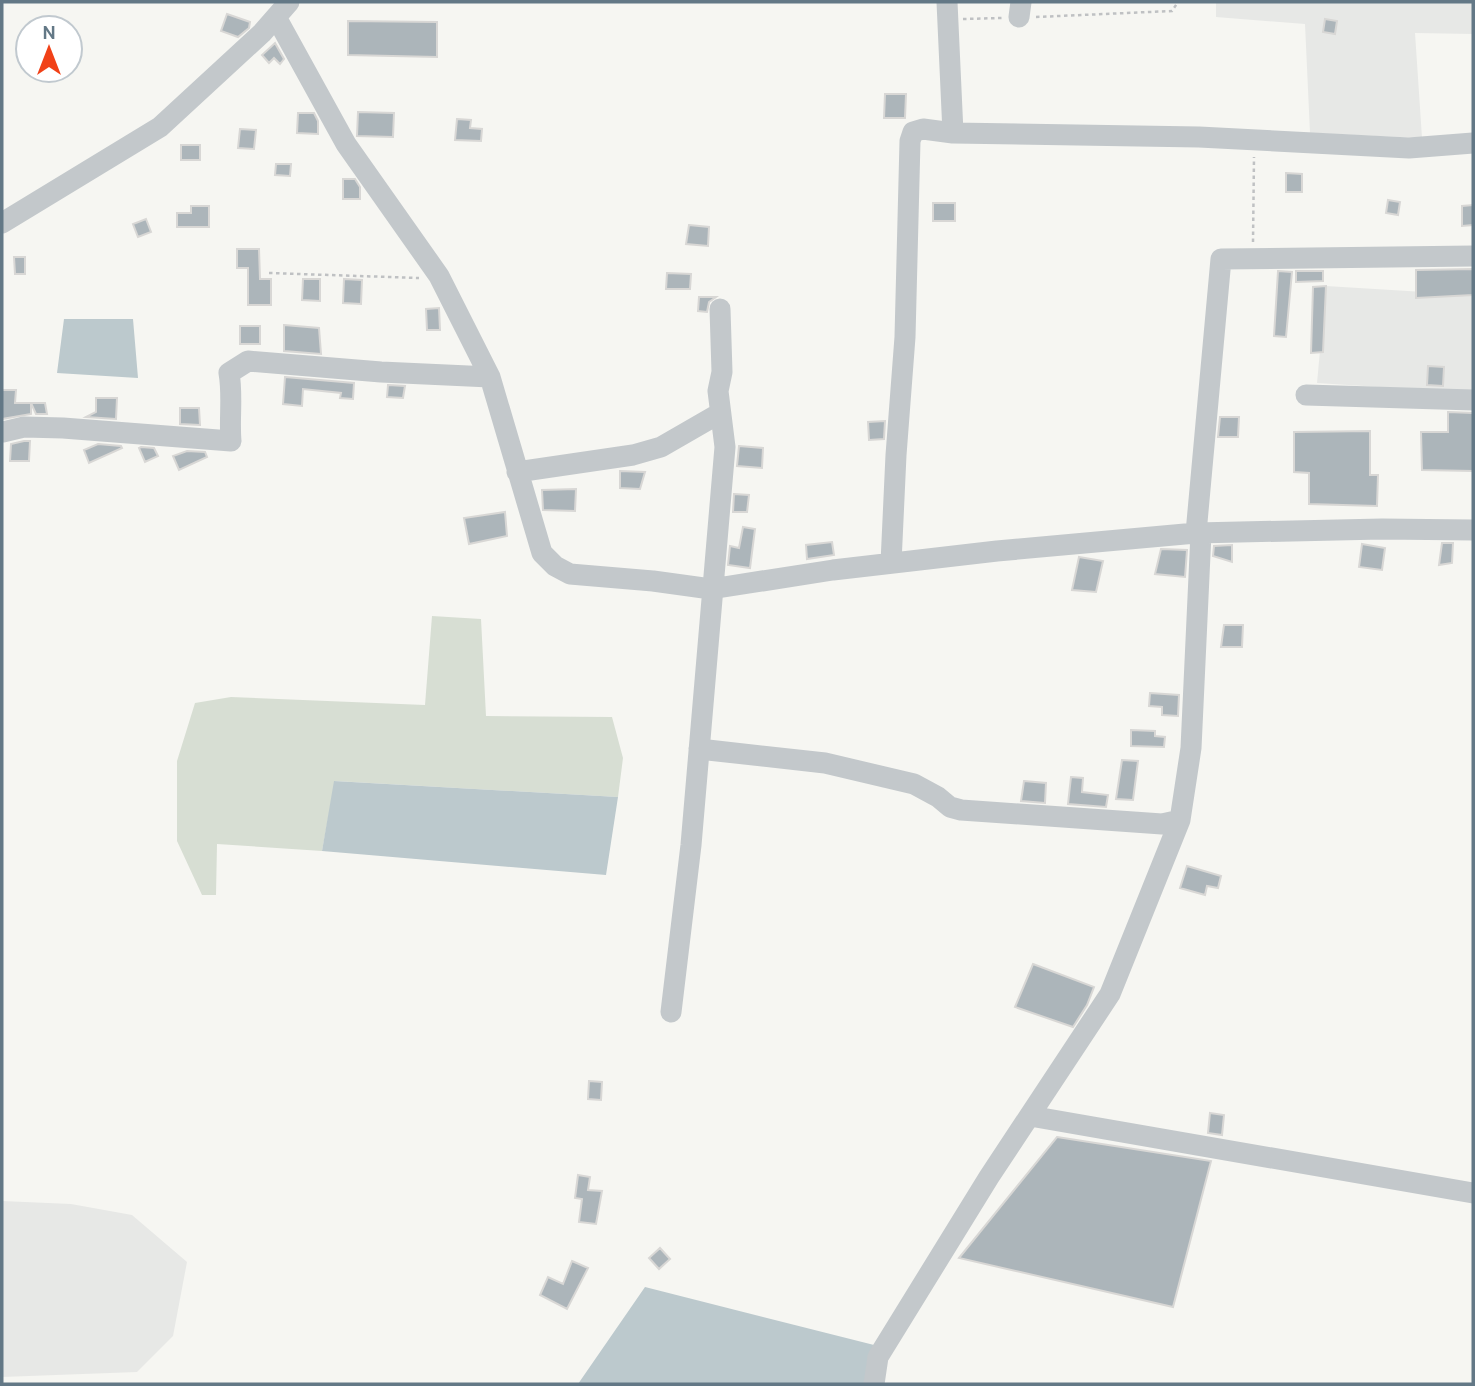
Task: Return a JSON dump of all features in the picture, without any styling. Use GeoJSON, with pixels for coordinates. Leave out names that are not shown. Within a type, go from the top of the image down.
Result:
{"type":"FeatureCollection","features":[{"type":"Feature","properties":{"kind":"street"},"geometry":{"type":"LineString","coordinates":[[2,223],[160,127],[262,33],[283,9],[346,144],[434,269],[490,377],[542,553],[555,566],[570,574],[711,589],[997,551],[1199,533],[1473,530]]}},
{"type":"Feature","properties":{"kind":"street"},"geometry":{"type":"LineString","coordinates":[[947,11],[953,133]]}},
{"type":"Feature","properties":{"kind":"street"},"geometry":{"type":"LineString","coordinates":[[891,564],[905,337],[910,141],[913,132],[923,129],[953,133],[1254,140],[1409,148],[1473,143]]}},
{"type":"Feature","properties":{"kind":"street"},"geometry":{"type":"LineString","coordinates":[[874,1384],[878,1357],[1110,994],[1180,820],[1191,748],[1199,533],[1221,259],[1473,256]]}},
{"type":"Feature","properties":{"kind":"street"},"geometry":{"type":"LineString","coordinates":[[671,1012],[691,845],[725,447],[718,391],[722,372],[720,309]]}},
{"type":"Feature","properties":{"kind":"street"},"geometry":{"type":"LineString","coordinates":[[3,432],[24,427],[63,428],[231,442],[229,420],[232,385],[229,373],[248,361],[382,372],[490,377]]}},
{"type":"Feature","properties":{"kind":"street"},"geometry":{"type":"LineString","coordinates":[[1306,395],[1473,400]]}},
{"type":"Feature","properties":{"kind":"street"},"geometry":{"type":"LineString","coordinates":[[517,472],[633,455],[661,447],[720,413]]}},
{"type":"Feature","properties":{"kind":"street"},"geometry":{"type":"LineString","coordinates":[[699,749],[825,763],[914,784],[950,807],[961,810],[1162,824],[1180,820]]}},
{"type":"Feature","properties":{"kind":"street"},"geometry":{"type":"LineString","coordinates":[[1030,1116],[1473,1193]]}},
{"type":"Feature","properties":{"kind":"path"},"geometry":{"type":"LineString","coordinates":[[947,11],[1020,9],[1163,12],[1172,11],[1178,2]]}},
{"type":"Feature","properties":{"kind":"path"},"geometry":{"type":"LineString","coordinates":[[1253,258],[1254,140]]}},
{"type":"Feature","properties":{"kind":"path"},"geometry":{"type":"LineString","coordinates":[[269,273],[419,278],[434,269]]}},
{"type":"Feature","properties":{"kind":"shaded area"},"geometry":{"type":"Polygon","coordinates":[[[1216,2],[1473,2],[1473,34],[1415,33],[1422,138],[1310,133],[1305,24],[1216,17],[1216,2]]]}},
{"type":"Feature","properties":{"kind":"shaded area"},"geometry":{"type":"Polygon","coordinates":[[[1326,286],[1473,295],[1473,393],[1317,383],[1326,286]]]}},
{"type":"Feature","properties":{"kind":"shaded area"},"geometry":{"type":"Polygon","coordinates":[[[64,319],[133,319],[138,378],[57,373],[64,319]]]}},
{"type":"Feature","properties":{"kind":"shaded area"},"geometry":{"type":"Polygon","coordinates":[[[432,616],[481,619],[486,716],[612,717],[623,758],[618,797],[335,781],[322,851],[217,844],[216,895],[202,895],[177,841],[177,761],[195,703],[231,697],[425,705],[432,616]]]}},
{"type":"Feature","properties":{"kind":"shaded area"},"geometry":{"type":"Polygon","coordinates":[[[334,781],[618,797],[606,875],[322,851],[334,781]]]}},
{"type":"Feature","properties":{"kind":"shaded area"},"geometry":{"type":"Polygon","coordinates":[[[2,1201],[71,1204],[132,1215],[187,1262],[173,1336],[137,1372],[2,1377],[2,1201]]]}},
{"type":"Feature","properties":{"kind":"shaded area"},"geometry":{"type":"Polygon","coordinates":[[[645,1287],[874,1345],[864,1384],[578,1384],[645,1287]]]}},
{"type":"Feature","properties":{"kind":"building"},"geometry":{"type":"Polygon","coordinates":[[[227,14],[250,22],[249,28],[238,37],[221,31],[227,14]]]}},
{"type":"Feature","properties":{"kind":"building"},"geometry":{"type":"Polygon","coordinates":[[[1325,19],[1337,21],[1335,34],[1323,32],[1325,19]]]}},
{"type":"Feature","properties":{"kind":"building"},"geometry":{"type":"Polygon","coordinates":[[[348,21],[437,22],[437,57],[348,55],[348,21]]]}},
{"type":"Feature","properties":{"kind":"building"},"geometry":{"type":"Polygon","coordinates":[[[275,43],[284,59],[280,64],[274,58],[269,63],[262,55],[275,43]]]}},
{"type":"Feature","properties":{"kind":"building"},"geometry":{"type":"Polygon","coordinates":[[[885,94],[906,94],[905,118],[884,118],[885,94]]]}},
{"type":"Feature","properties":{"kind":"building"},"geometry":{"type":"Polygon","coordinates":[[[358,112],[394,113],[393,137],[357,136],[358,112]]]}},
{"type":"Feature","properties":{"kind":"building"},"geometry":{"type":"Polygon","coordinates":[[[298,113],[314,113],[318,121],[318,134],[297,133],[298,113]]]}},
{"type":"Feature","properties":{"kind":"building"},"geometry":{"type":"Polygon","coordinates":[[[457,119],[471,120],[470,128],[482,129],[481,141],[455,140],[457,119]]]}},
{"type":"Feature","properties":{"kind":"building"},"geometry":{"type":"Polygon","coordinates":[[[240,129],[256,130],[254,149],[238,148],[240,129]]]}},
{"type":"Feature","properties":{"kind":"building"},"geometry":{"type":"Polygon","coordinates":[[[181,145],[200,145],[200,160],[181,160],[181,145]]]}},
{"type":"Feature","properties":{"kind":"building"},"geometry":{"type":"Polygon","coordinates":[[[276,164],[291,164],[290,176],[275,175],[276,164]]]}},
{"type":"Feature","properties":{"kind":"building"},"geometry":{"type":"Polygon","coordinates":[[[1286,173],[1302,174],[1302,192],[1286,192],[1286,173]]]}},
{"type":"Feature","properties":{"kind":"building"},"geometry":{"type":"Polygon","coordinates":[[[343,179],[355,179],[360,187],[360,199],[343,199],[343,179]]]}},
{"type":"Feature","properties":{"kind":"building"},"geometry":{"type":"Polygon","coordinates":[[[1388,200],[1400,202],[1398,215],[1386,213],[1388,200]]]}},
{"type":"Feature","properties":{"kind":"building"},"geometry":{"type":"Polygon","coordinates":[[[933,203],[955,203],[955,221],[933,221],[933,203]]]}},
{"type":"Feature","properties":{"kind":"building"},"geometry":{"type":"Polygon","coordinates":[[[1473,205],[1473,225],[1462,226],[1462,206],[1473,205]]]}},
{"type":"Feature","properties":{"kind":"building"},"geometry":{"type":"Polygon","coordinates":[[[191,206],[209,206],[209,227],[177,227],[177,213],[191,213],[191,206]]]}},
{"type":"Feature","properties":{"kind":"building"},"geometry":{"type":"Polygon","coordinates":[[[146,219],[151,232],[138,237],[133,224],[146,219]]]}},
{"type":"Feature","properties":{"kind":"building"},"geometry":{"type":"Polygon","coordinates":[[[689,225],[709,227],[708,246],[686,244],[689,225]]]}},
{"type":"Feature","properties":{"kind":"building"},"geometry":{"type":"Polygon","coordinates":[[[237,249],[259,249],[260,279],[271,279],[271,305],[248,305],[248,268],[237,268],[237,249]]]}},
{"type":"Feature","properties":{"kind":"building"},"geometry":{"type":"Polygon","coordinates":[[[14,257],[25,257],[25,274],[15,274],[14,257]]]}},
{"type":"Feature","properties":{"kind":"building"},"geometry":{"type":"Polygon","coordinates":[[[1473,269],[1473,295],[1416,298],[1416,270],[1473,269]]]}},
{"type":"Feature","properties":{"kind":"building"},"geometry":{"type":"Polygon","coordinates":[[[1278,271],[1292,272],[1286,337],[1274,336],[1278,271]]]}},
{"type":"Feature","properties":{"kind":"building"},"geometry":{"type":"Polygon","coordinates":[[[1296,271],[1323,271],[1323,281],[1296,282],[1296,271]]]}},
{"type":"Feature","properties":{"kind":"building"},"geometry":{"type":"Polygon","coordinates":[[[667,273],[691,274],[690,289],[666,289],[667,273]]]}},
{"type":"Feature","properties":{"kind":"building"},"geometry":{"type":"Polygon","coordinates":[[[303,279],[320,279],[320,301],[302,300],[303,279]]]}},
{"type":"Feature","properties":{"kind":"building"},"geometry":{"type":"Polygon","coordinates":[[[344,279],[362,280],[361,304],[343,303],[344,279]]]}},
{"type":"Feature","properties":{"kind":"building"},"geometry":{"type":"Polygon","coordinates":[[[1326,286],[1323,352],[1311,353],[1313,287],[1326,286]]]}},
{"type":"Feature","properties":{"kind":"building"},"geometry":{"type":"Polygon","coordinates":[[[699,297],[716,297],[709,302],[707,312],[698,311],[699,297]]]}},
{"type":"Feature","properties":{"kind":"building"},"geometry":{"type":"Polygon","coordinates":[[[439,308],[440,330],[427,330],[426,309],[439,308]]]}},
{"type":"Feature","properties":{"kind":"building"},"geometry":{"type":"Polygon","coordinates":[[[284,325],[319,328],[321,354],[284,351],[284,325]]]}},
{"type":"Feature","properties":{"kind":"building"},"geometry":{"type":"Polygon","coordinates":[[[240,326],[260,326],[260,344],[240,344],[240,326]]]}},
{"type":"Feature","properties":{"kind":"building"},"geometry":{"type":"Polygon","coordinates":[[[1428,366],[1444,367],[1443,386],[1427,385],[1428,366]]]}},
{"type":"Feature","properties":{"kind":"building"},"geometry":{"type":"Polygon","coordinates":[[[285,377],[354,383],[353,399],[340,398],[341,393],[303,389],[302,406],[283,404],[285,377]]]}},
{"type":"Feature","properties":{"kind":"building"},"geometry":{"type":"Polygon","coordinates":[[[388,385],[405,386],[403,398],[387,397],[388,385]]]}},
{"type":"Feature","properties":{"kind":"building"},"geometry":{"type":"Polygon","coordinates":[[[2,390],[16,390],[15,403],[31,403],[31,414],[2,419],[2,390]]]}},
{"type":"Feature","properties":{"kind":"building"},"geometry":{"type":"Polygon","coordinates":[[[96,398],[117,398],[116,419],[86,417],[96,412],[96,398]]]}},
{"type":"Feature","properties":{"kind":"building"},"geometry":{"type":"Polygon","coordinates":[[[31,403],[45,403],[47,414],[36,414],[31,403]]]}},
{"type":"Feature","properties":{"kind":"building"},"geometry":{"type":"Polygon","coordinates":[[[180,408],[199,408],[200,425],[180,424],[180,408]]]}},
{"type":"Feature","properties":{"kind":"building"},"geometry":{"type":"Polygon","coordinates":[[[1448,412],[1473,413],[1473,471],[1422,470],[1421,432],[1448,432],[1448,412]]]}},
{"type":"Feature","properties":{"kind":"building"},"geometry":{"type":"Polygon","coordinates":[[[1220,417],[1239,417],[1238,437],[1218,437],[1220,417]]]}},
{"type":"Feature","properties":{"kind":"building"},"geometry":{"type":"Polygon","coordinates":[[[885,421],[884,439],[869,440],[868,422],[885,421]]]}},
{"type":"Feature","properties":{"kind":"building"},"geometry":{"type":"Polygon","coordinates":[[[1370,431],[1370,475],[1378,475],[1377,506],[1309,504],[1309,473],[1294,472],[1294,432],[1370,431]]]}},
{"type":"Feature","properties":{"kind":"building"},"geometry":{"type":"Polygon","coordinates":[[[30,441],[29,461],[10,461],[11,444],[30,441]]]}},
{"type":"Feature","properties":{"kind":"building"},"geometry":{"type":"Polygon","coordinates":[[[98,444],[122,448],[89,463],[84,450],[98,444]]]}},
{"type":"Feature","properties":{"kind":"building"},"geometry":{"type":"Polygon","coordinates":[[[739,446],[763,448],[762,468],[737,466],[739,446]]]}},
{"type":"Feature","properties":{"kind":"building"},"geometry":{"type":"Polygon","coordinates":[[[139,448],[154,448],[158,456],[145,462],[139,448]]]}},
{"type":"Feature","properties":{"kind":"building"},"geometry":{"type":"Polygon","coordinates":[[[187,451],[205,452],[207,457],[179,470],[173,456],[187,451]]]}},
{"type":"Feature","properties":{"kind":"building"},"geometry":{"type":"Polygon","coordinates":[[[620,471],[645,472],[640,489],[620,488],[620,471]]]}},
{"type":"Feature","properties":{"kind":"building"},"geometry":{"type":"Polygon","coordinates":[[[576,489],[575,511],[543,510],[542,490],[576,489]]]}},
{"type":"Feature","properties":{"kind":"building"},"geometry":{"type":"Polygon","coordinates":[[[734,494],[749,495],[747,512],[733,512],[734,494]]]}},
{"type":"Feature","properties":{"kind":"building"},"geometry":{"type":"Polygon","coordinates":[[[505,512],[507,536],[469,544],[464,518],[505,512]]]}},
{"type":"Feature","properties":{"kind":"building"},"geometry":{"type":"Polygon","coordinates":[[[743,527],[755,529],[750,568],[728,565],[730,546],[739,548],[743,527]]]}},
{"type":"Feature","properties":{"kind":"building"},"geometry":{"type":"Polygon","coordinates":[[[832,542],[834,555],[807,559],[806,545],[832,542]]]}},
{"type":"Feature","properties":{"kind":"building"},"geometry":{"type":"Polygon","coordinates":[[[1442,543],[1453,543],[1452,563],[1439,565],[1442,543]]]}},
{"type":"Feature","properties":{"kind":"building"},"geometry":{"type":"Polygon","coordinates":[[[1362,544],[1385,548],[1382,570],[1359,567],[1362,544]]]}},
{"type":"Feature","properties":{"kind":"building"},"geometry":{"type":"Polygon","coordinates":[[[1232,545],[1232,562],[1213,556],[1214,546],[1232,545]]]}},
{"type":"Feature","properties":{"kind":"building"},"geometry":{"type":"Polygon","coordinates":[[[1161,549],[1187,550],[1185,577],[1155,574],[1161,549]]]}},
{"type":"Feature","properties":{"kind":"building"},"geometry":{"type":"Polygon","coordinates":[[[1079,557],[1103,561],[1096,592],[1072,590],[1079,557]]]}},
{"type":"Feature","properties":{"kind":"building"},"geometry":{"type":"Polygon","coordinates":[[[1224,625],[1243,625],[1242,647],[1221,647],[1224,625]]]}},
{"type":"Feature","properties":{"kind":"building"},"geometry":{"type":"Polygon","coordinates":[[[1150,693],[1179,695],[1178,716],[1162,715],[1162,707],[1149,706],[1150,693]]]}},
{"type":"Feature","properties":{"kind":"building"},"geometry":{"type":"Polygon","coordinates":[[[1131,730],[1155,731],[1155,736],[1165,737],[1164,747],[1131,746],[1131,730]]]}},
{"type":"Feature","properties":{"kind":"building"},"geometry":{"type":"Polygon","coordinates":[[[1122,760],[1138,761],[1133,800],[1116,799],[1122,760]]]}},
{"type":"Feature","properties":{"kind":"building"},"geometry":{"type":"Polygon","coordinates":[[[1071,777],[1083,778],[1082,792],[1108,795],[1106,807],[1068,804],[1071,777]]]}},
{"type":"Feature","properties":{"kind":"building"},"geometry":{"type":"Polygon","coordinates":[[[1024,781],[1046,783],[1045,803],[1021,801],[1024,781]]]}},
{"type":"Feature","properties":{"kind":"building"},"geometry":{"type":"Polygon","coordinates":[[[1187,866],[1221,876],[1218,888],[1207,886],[1205,895],[1180,888],[1187,866]]]}},
{"type":"Feature","properties":{"kind":"building"},"geometry":{"type":"Polygon","coordinates":[[[1033,964],[1094,987],[1087,1005],[1073,1027],[1015,1007],[1033,964]]]}},
{"type":"Feature","properties":{"kind":"building"},"geometry":{"type":"Polygon","coordinates":[[[589,1081],[602,1082],[601,1100],[588,1099],[589,1081]]]}},
{"type":"Feature","properties":{"kind":"building"},"geometry":{"type":"Polygon","coordinates":[[[1210,1113],[1224,1115],[1222,1135],[1208,1133],[1210,1113]]]}},
{"type":"Feature","properties":{"kind":"building"},"geometry":{"type":"Polygon","coordinates":[[[1057,1137],[1211,1161],[1173,1307],[959,1258],[1057,1137]]]}},
{"type":"Feature","properties":{"kind":"building"},"geometry":{"type":"Polygon","coordinates":[[[578,1175],[590,1177],[588,1190],[602,1191],[596,1224],[579,1222],[582,1199],[575,1198],[578,1175]]]}},
{"type":"Feature","properties":{"kind":"building"},"geometry":{"type":"Polygon","coordinates":[[[660,1248],[670,1259],[659,1269],[649,1258],[660,1248]]]}},
{"type":"Feature","properties":{"kind":"building"},"geometry":{"type":"Polygon","coordinates":[[[572,1261],[588,1268],[567,1309],[540,1295],[548,1277],[563,1284],[572,1261]]]}}]}
